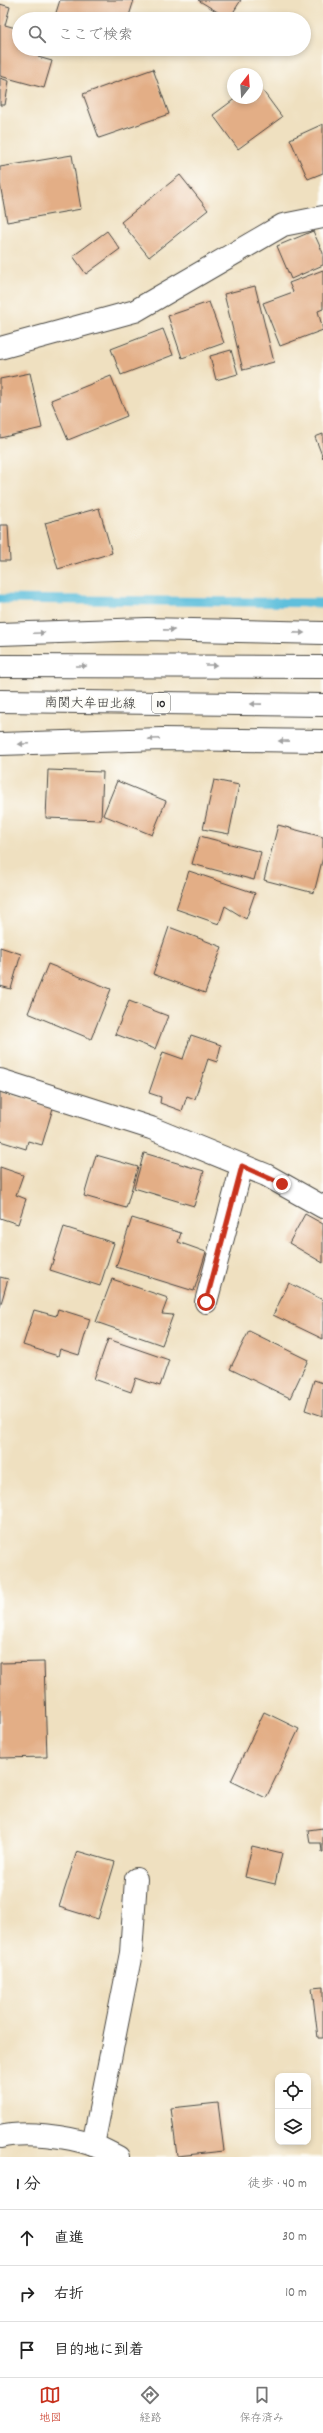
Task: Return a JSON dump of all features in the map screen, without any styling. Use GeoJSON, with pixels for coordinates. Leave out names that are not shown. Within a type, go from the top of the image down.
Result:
{"type":"FeatureCollection","features":[{"type":"Feature","properties":{"kind":"main road"},"geometry":{"type":"LineString","coordinates":[[0,348],[135,311],[283,225],[323,217]]}},
{"type":"Feature","properties":{"kind":"main road"},"geometry":{"type":"LineString","coordinates":[[0,634],[147,629],[323,633]]}},
{"type":"Feature","properties":{"kind":"main road"},"geometry":{"type":"LineString","coordinates":[[0,666],[323,667]]}},
{"type":"Feature","properties":{"kind":"main road","name":"南関大牟田北線"},"geometry":{"type":"LineString","coordinates":[[0,701],[323,705]]}},
{"type":"Feature","properties":{"kind":"main road"},"geometry":{"type":"LineString","coordinates":[[0,744],[162,739],[323,742]]}},
{"type":"Feature","properties":{"kind":"main road"},"geometry":{"type":"LineString","coordinates":[[0,1080],[151,1128],[266,1175],[323,1207]]}},
{"type":"Feature","properties":{"kind":"main road"},"geometry":{"type":"LineString","coordinates":[[206,1302],[242,1166]]}},
{"type":"Feature","properties":{"kind":"main road"},"geometry":{"type":"LineString","coordinates":[[93,2145],[132,1953],[136,1879]]}},
{"type":"Feature","properties":{"kind":"main road"},"geometry":{"type":"LineString","coordinates":[[0,2137],[13,2134],[48,2137],[93,2145],[118,2157]]}},
{"type":"Feature","properties":{"kind":"building"},"geometry":{"type":"Polygon","coordinates":[[[60,0],[134,0],[130,12],[56,12],[60,0]]]}},
{"type":"Feature","properties":{"kind":"building"},"geometry":{"type":"Polygon","coordinates":[[[198,0],[241,0],[233,12],[218,12],[198,0]]]}},
{"type":"Feature","properties":{"kind":"building"},"geometry":{"type":"Polygon","coordinates":[[[0,4],[10,7],[5,25],[12,27],[12,56],[38,56],[52,61],[44,88],[0,76],[0,4]]]}},
{"type":"Feature","properties":{"kind":"building"},"geometry":{"type":"Polygon","coordinates":[[[153,69],[169,114],[99,138],[83,94],[153,69]]]}},
{"type":"Feature","properties":{"kind":"building"},"geometry":{"type":"Polygon","coordinates":[[[0,78],[9,81],[5,105],[0,105],[0,78]]]}},
{"type":"Feature","properties":{"kind":"building"},"geometry":{"type":"Polygon","coordinates":[[[263,91],[282,117],[238,149],[213,115],[228,104],[263,104],[263,91]]]}},
{"type":"Feature","properties":{"kind":"building"},"geometry":{"type":"Polygon","coordinates":[[[323,124],[323,173],[308,179],[290,139],[323,124]]]}},
{"type":"Feature","properties":{"kind":"building"},"geometry":{"type":"Polygon","coordinates":[[[72,155],[81,209],[7,222],[0,184],[0,167],[72,155]]]}},
{"type":"Feature","properties":{"kind":"building"},"geometry":{"type":"Polygon","coordinates":[[[180,175],[208,210],[149,257],[121,222],[180,175]]]}},
{"type":"Feature","properties":{"kind":"building"},"geometry":{"type":"Polygon","coordinates":[[[107,231],[120,249],[86,274],[73,256],[107,231]]]}},
{"type":"Feature","properties":{"kind":"building"},"geometry":{"type":"Polygon","coordinates":[[[313,231],[323,253],[323,265],[291,279],[277,246],[313,231]]]}},
{"type":"Feature","properties":{"kind":"building"},"geometry":{"type":"Polygon","coordinates":[[[323,270],[323,309],[318,311],[323,330],[280,346],[263,303],[293,292],[289,283],[323,270]]]}},
{"type":"Feature","properties":{"kind":"building"},"geometry":{"type":"Polygon","coordinates":[[[255,286],[274,362],[243,370],[224,294],[255,286]]]}},
{"type":"Feature","properties":{"kind":"building"},"geometry":{"type":"Polygon","coordinates":[[[209,302],[224,343],[182,358],[168,316],[209,302]]]}},
{"type":"Feature","properties":{"kind":"building"},"geometry":{"type":"Polygon","coordinates":[[[163,329],[173,355],[121,375],[111,349],[163,329]]]}},
{"type":"Feature","properties":{"kind":"building"},"geometry":{"type":"Polygon","coordinates":[[[231,350],[238,374],[216,380],[210,356],[231,350]]]}},
{"type":"Feature","properties":{"kind":"building"},"geometry":{"type":"Polygon","coordinates":[[[30,373],[42,428],[0,438],[0,379],[30,373]]]}},
{"type":"Feature","properties":{"kind":"building"},"geometry":{"type":"Polygon","coordinates":[[[111,376],[127,416],[68,440],[51,400],[111,376]]]}},
{"type":"Feature","properties":{"kind":"building"},"geometry":{"type":"Polygon","coordinates":[[[323,434],[323,458],[315,437],[323,434]]]}},
{"type":"Feature","properties":{"kind":"building"},"geometry":{"type":"Polygon","coordinates":[[[99,508],[112,553],[58,569],[45,523],[99,508]]]}},
{"type":"Feature","properties":{"kind":"building"},"geometry":{"type":"Polygon","coordinates":[[[0,525],[8,525],[10,561],[0,561],[0,525]]]}},
{"type":"Feature","properties":{"kind":"building"},"geometry":{"type":"Polygon","coordinates":[[[48,770],[103,772],[101,820],[46,818],[48,770]]]}},
{"type":"Feature","properties":{"kind":"building"},"geometry":{"type":"Polygon","coordinates":[[[214,780],[239,785],[229,834],[203,829],[214,780]]]}},
{"type":"Feature","properties":{"kind":"building"},"geometry":{"type":"Polygon","coordinates":[[[117,781],[166,801],[152,835],[103,815],[117,781]]]}},
{"type":"Feature","properties":{"kind":"building"},"geometry":{"type":"Polygon","coordinates":[[[278,825],[323,837],[323,857],[314,893],[264,880],[278,825]]]}},
{"type":"Feature","properties":{"kind":"building"},"geometry":{"type":"Polygon","coordinates":[[[200,836],[261,852],[254,880],[192,864],[200,836]]]}},
{"type":"Feature","properties":{"kind":"building"},"geometry":{"type":"Polygon","coordinates":[[[189,871],[255,893],[246,919],[225,906],[219,924],[176,909],[189,871]]]}},
{"type":"Feature","properties":{"kind":"building"},"geometry":{"type":"Polygon","coordinates":[[[169,927],[222,947],[205,993],[153,974],[169,927]]]}},
{"type":"Feature","properties":{"kind":"building"},"geometry":{"type":"Polygon","coordinates":[[[0,947],[21,954],[11,989],[0,986],[0,947]]]}},
{"type":"Feature","properties":{"kind":"building"},"geometry":{"type":"Polygon","coordinates":[[[48,964],[111,989],[91,1039],[28,1013],[48,964]]]}},
{"type":"Feature","properties":{"kind":"building"},"geometry":{"type":"Polygon","coordinates":[[[129,1001],[168,1016],[155,1049],[115,1034],[129,1001]]]}},
{"type":"Feature","properties":{"kind":"building"},"geometry":{"type":"Polygon","coordinates":[[[191,1035],[221,1045],[217,1062],[208,1059],[195,1099],[187,1096],[182,1111],[160,1103],[161,1097],[149,1093],[163,1052],[183,1059],[191,1035]]]}},
{"type":"Feature","properties":{"kind":"building"},"geometry":{"type":"Polygon","coordinates":[[[0,1092],[53,1108],[42,1145],[28,1141],[26,1149],[0,1141],[0,1092]]]}},
{"type":"Feature","properties":{"kind":"building"},"geometry":{"type":"Polygon","coordinates":[[[144,1153],[204,1171],[194,1206],[134,1188],[144,1153]]]}},
{"type":"Feature","properties":{"kind":"building"},"geometry":{"type":"Polygon","coordinates":[[[96,1155],[138,1167],[126,1208],[84,1196],[96,1155]]]}},
{"type":"Feature","properties":{"kind":"building"},"geometry":{"type":"Polygon","coordinates":[[[0,1167],[23,1175],[16,1195],[26,1199],[18,1224],[0,1218],[0,1167]]]}},
{"type":"Feature","properties":{"kind":"building"},"geometry":{"type":"Polygon","coordinates":[[[305,1214],[323,1224],[323,1263],[289,1243],[305,1214]]]}},
{"type":"Feature","properties":{"kind":"building"},"geometry":{"type":"Polygon","coordinates":[[[132,1218],[181,1233],[178,1242],[206,1252],[194,1291],[116,1267],[132,1218]]]}},
{"type":"Feature","properties":{"kind":"building"},"geometry":{"type":"Polygon","coordinates":[[[64,1227],[114,1243],[100,1286],[50,1270],[64,1227]]]}},
{"type":"Feature","properties":{"kind":"building"},"geometry":{"type":"Polygon","coordinates":[[[0,1277],[8,1279],[0,1307],[0,1277]]]}},
{"type":"Feature","properties":{"kind":"building"},"geometry":{"type":"Polygon","coordinates":[[[112,1279],[168,1298],[162,1314],[173,1315],[162,1345],[96,1322],[112,1279]]]}},
{"type":"Feature","properties":{"kind":"building"},"geometry":{"type":"Polygon","coordinates":[[[289,1283],[323,1300],[323,1339],[273,1315],[289,1283]]]}},
{"type":"Feature","properties":{"kind":"building"},"geometry":{"type":"Polygon","coordinates":[[[58,1309],[90,1319],[79,1355],[60,1349],[58,1356],[23,1345],[34,1310],[56,1316],[58,1309]]]}},
{"type":"Feature","properties":{"kind":"building"},"geometry":{"type":"Polygon","coordinates":[[[249,1331],[308,1360],[290,1398],[230,1369],[249,1331]]]}},
{"type":"Feature","properties":{"kind":"building"},"geometry":{"type":"Polygon","coordinates":[[[108,1339],[169,1360],[160,1386],[136,1378],[131,1392],[94,1379],[108,1339]]]}},
{"type":"Feature","properties":{"kind":"building"},"geometry":{"type":"Polygon","coordinates":[[[314,1380],[323,1383],[323,1416],[305,1410],[314,1380]]]}},
{"type":"Feature","properties":{"kind":"building"},"geometry":{"type":"Polygon","coordinates":[[[44,1662],[47,1757],[0,1758],[0,1663],[44,1662]]]}},
{"type":"Feature","properties":{"kind":"building"},"geometry":{"type":"Polygon","coordinates":[[[264,1712],[299,1729],[266,1798],[231,1781],[264,1712]]]}},
{"type":"Feature","properties":{"kind":"building"},"geometry":{"type":"Polygon","coordinates":[[[323,1828],[322,1852],[321,1843],[310,1843],[308,1830],[323,1828]]]}},
{"type":"Feature","properties":{"kind":"building"},"geometry":{"type":"Polygon","coordinates":[[[252,1846],[282,1853],[275,1884],[245,1877],[252,1846]]]}},
{"type":"Feature","properties":{"kind":"building"},"geometry":{"type":"Polygon","coordinates":[[[77,1851],[115,1862],[98,1919],[59,1907],[77,1851]]]}},
{"type":"Feature","properties":{"kind":"building"},"geometry":{"type":"Polygon","coordinates":[[[323,1987],[323,2038],[318,2038],[312,1988],[323,1987]]]}},
{"type":"Feature","properties":{"kind":"building"},"geometry":{"type":"Polygon","coordinates":[[[218,2103],[224,2151],[177,2156],[171,2108],[218,2103]]]}},
{"type":"Feature","properties":{"kind":"waterway"},"geometry":{"type":"LineString","coordinates":[[0,599],[323,603]]}},
{"type":"Feature","properties":{"kind":"route"},"geometry":{"type":"LineString","coordinates":[[206,1302],[242,1166],[266,1175],[282,1184]]}}]}
